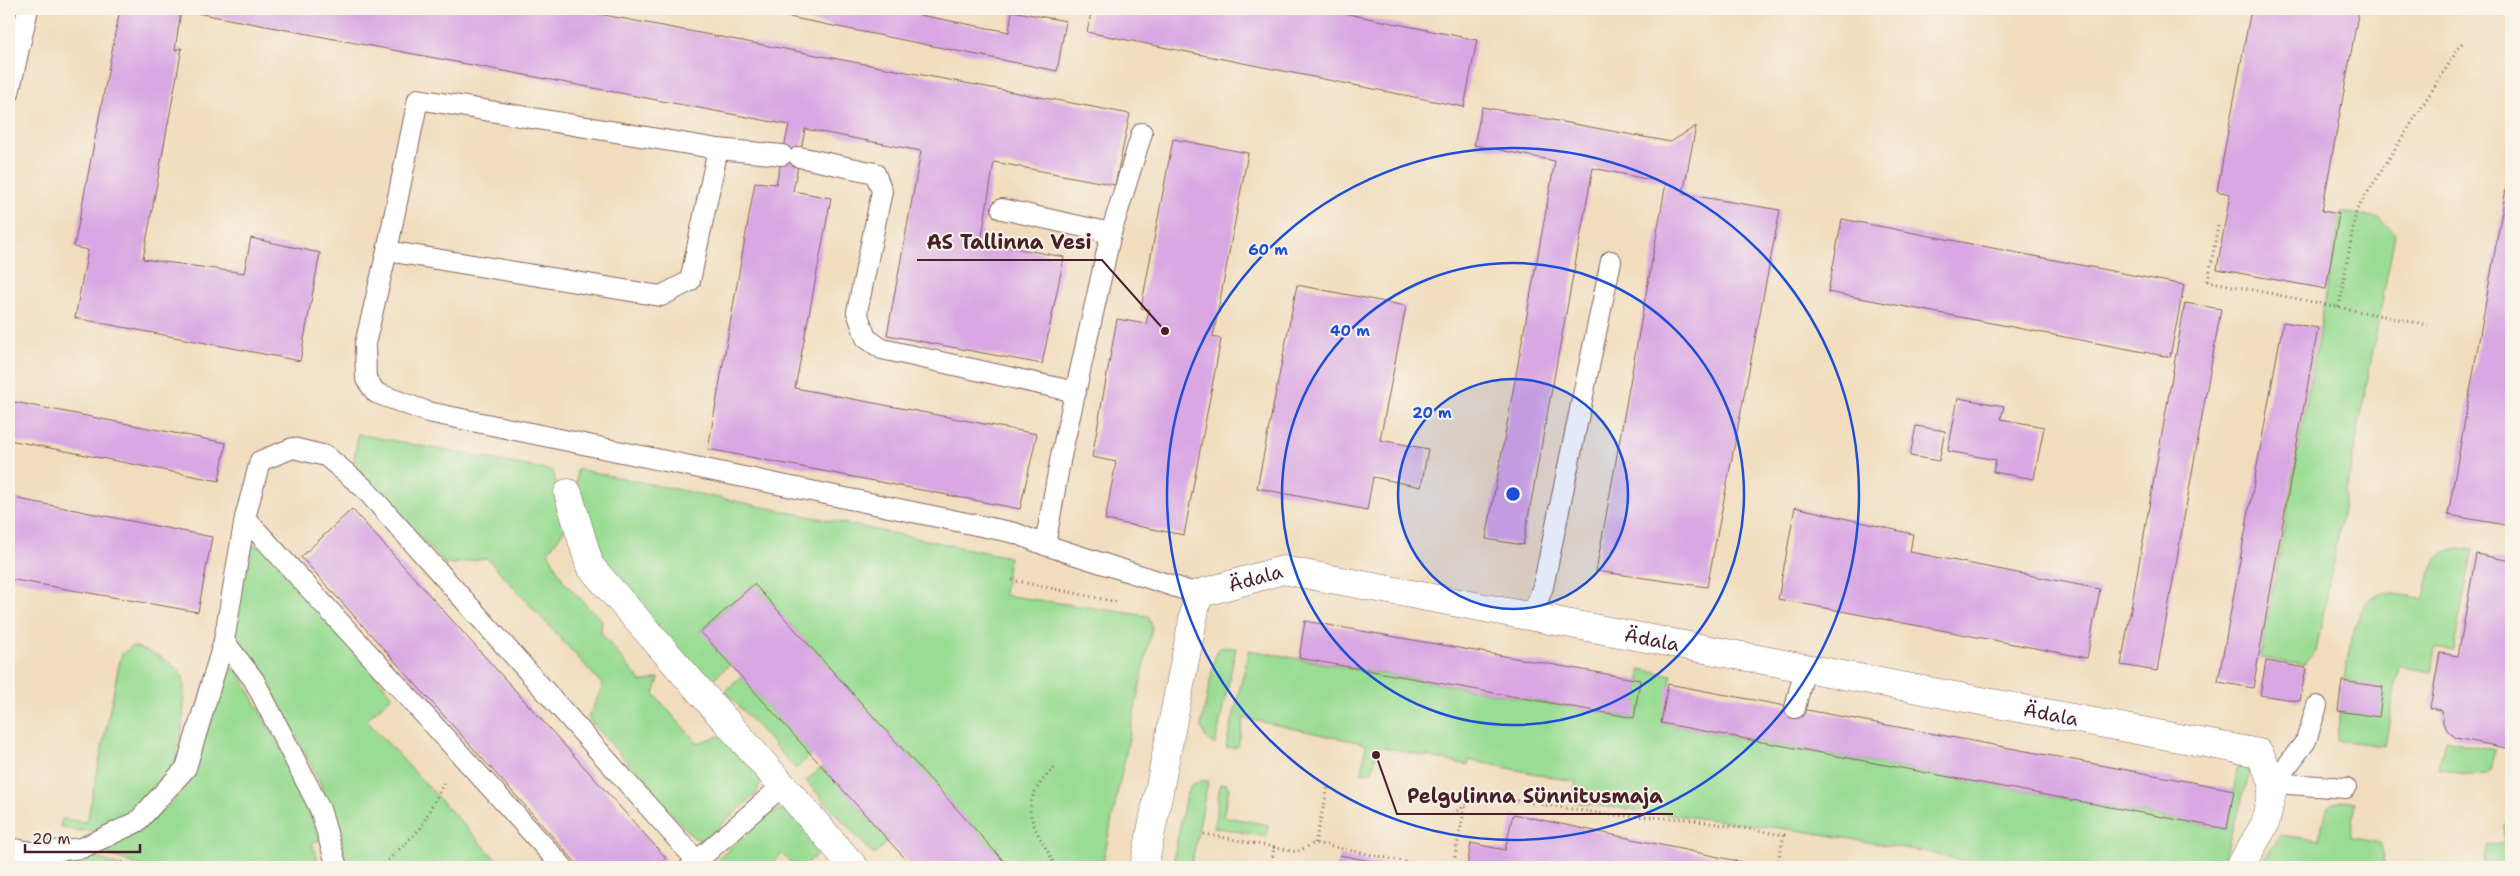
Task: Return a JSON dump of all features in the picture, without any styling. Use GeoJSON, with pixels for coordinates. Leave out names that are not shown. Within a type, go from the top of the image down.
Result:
{"type":"FeatureCollection","features":[{"type":"Feature","properties":{"kind":"street"},"geometry":{"type":"LineString","coordinates":[[568,493],[590,566],[854,867]]}},
{"type":"Feature","properties":{"kind":"street","name":"Ädala"},"geometry":{"type":"LineString","coordinates":[[1198,594],[1283,570],[1532,615],[2259,753],[2274,783]]}},
{"type":"Feature","properties":{"kind":"street"},"geometry":{"type":"LineString","coordinates":[[1144,867],[1198,594]]}},
{"type":"Feature","properties":{"kind":"street"},"geometry":{"type":"LineString","coordinates":[[2240,867],[2264,824],[2274,783]]}},
{"type":"Feature","properties":{"kind":"lane"},"geometry":{"type":"LineString","coordinates":[[9,93],[28,9]]}},
{"type":"Feature","properties":{"kind":"lane"},"geometry":{"type":"LineString","coordinates":[[1076,392],[882,349],[866,338],[857,312],[882,192],[875,173],[791,156],[718,149],[418,99],[366,344],[366,379],[376,393],[428,412],[1015,533],[1045,545],[1198,594]]}},
{"type":"Feature","properties":{"kind":"lane"},"geometry":{"type":"LineString","coordinates":[[1045,545],[1111,233],[1142,133]]}},
{"type":"Feature","properties":{"kind":"lane"},"geometry":{"type":"LineString","coordinates":[[387,250],[661,296],[690,281],[718,149]]}},
{"type":"Feature","properties":{"kind":"lane"},"geometry":{"type":"LineString","coordinates":[[1002,209],[1111,233]]}},
{"type":"Feature","properties":{"kind":"lane"},"geometry":{"type":"LineString","coordinates":[[1532,615],[1543,587],[1611,261]]}},
{"type":"Feature","properties":{"kind":"lane"},"geometry":{"type":"LineString","coordinates":[[9,848],[36,860],[82,848],[137,822],[186,768],[224,641],[245,518],[260,461],[293,448],[326,456],[364,488],[694,864],[782,786]]}},
{"type":"Feature","properties":{"kind":"lane"},"geometry":{"type":"LineString","coordinates":[[245,518],[563,867]]}},
{"type":"Feature","properties":{"kind":"lane"},"geometry":{"type":"LineString","coordinates":[[224,641],[254,680],[320,809],[336,867]]}},
{"type":"Feature","properties":{"kind":"lane"},"geometry":{"type":"LineString","coordinates":[[1795,708],[1805,668]]}},
{"type":"Feature","properties":{"kind":"lane"},"geometry":{"type":"LineString","coordinates":[[2274,783],[2306,741],[2317,706]]}},
{"type":"Feature","properties":{"kind":"lane"},"geometry":{"type":"LineString","coordinates":[[2274,783],[2346,788]]}},
{"type":"Feature","properties":{"kind":"path"},"geometry":{"type":"LineString","coordinates":[[2339,307],[2356,211],[2464,40]]}},
{"type":"Feature","properties":{"kind":"path"},"geometry":{"type":"LineString","coordinates":[[2218,226],[2208,281],[2428,325]]}},
{"type":"Feature","properties":{"kind":"path"},"geometry":{"type":"LineString","coordinates":[[1012,580],[1118,602]]}},
{"type":"Feature","properties":{"kind":"path"},"geometry":{"type":"LineString","coordinates":[[381,867],[420,829],[460,754]]}},
{"type":"Feature","properties":{"kind":"path"},"geometry":{"type":"LineString","coordinates":[[1054,768],[1040,782],[1033,797],[1030,813],[1033,826],[1056,867]]}},
{"type":"Feature","properties":{"kind":"path"},"geometry":{"type":"LineString","coordinates":[[1315,843],[1328,787]]}},
{"type":"Feature","properties":{"kind":"path"},"geometry":{"type":"LineString","coordinates":[[1453,814],[1479,795],[1611,815],[1686,819],[1784,835],[1777,867]]}},
{"type":"Feature","properties":{"kind":"path"},"geometry":{"type":"LineString","coordinates":[[1453,867],[1465,806]]}},
{"type":"Feature","properties":{"kind":"path"},"geometry":{"type":"LineString","coordinates":[[1204,834],[1296,852],[1315,843],[1430,867]]}},
{"type":"Feature","properties":{"kind":"path"},"geometry":{"type":"LineString","coordinates":[[1270,867],[1274,847]]}},
{"type":"Feature","properties":{"kind":"green space"},"geometry":{"type":"Polygon","coordinates":[[[2341,212],[2379,218],[2395,234],[2316,652],[2303,665],[2260,658],[2341,212]]]}},
{"type":"Feature","properties":{"kind":"green space"},"geometry":{"type":"Polygon","coordinates":[[[358,434],[553,471],[567,526],[548,552],[564,582],[602,621],[601,633],[641,682],[659,678],[654,694],[697,743],[726,734],[756,770],[761,782],[756,794],[709,836],[699,840],[693,837],[588,718],[603,685],[487,558],[446,565],[353,466],[358,434]]]}},
{"type":"Feature","properties":{"kind":"green space"},"geometry":{"type":"Polygon","coordinates":[[[577,469],[1009,557],[1004,595],[1148,616],[1152,627],[1102,867],[1009,867],[754,584],[701,631],[730,664],[708,684],[630,598],[601,555],[576,486],[577,469]]]}},
{"type":"Feature","properties":{"kind":"green space"},"geometry":{"type":"Polygon","coordinates":[[[252,545],[261,547],[274,559],[393,696],[366,720],[503,867],[347,867],[320,782],[264,677],[230,630],[246,553],[252,545]]]}},
{"type":"Feature","properties":{"kind":"green space"},"geometry":{"type":"Polygon","coordinates":[[[2459,548],[2473,550],[2453,651],[2436,648],[2432,672],[2399,666],[2385,746],[2337,740],[2347,662],[2358,620],[2365,605],[2374,596],[2380,594],[2399,594],[2424,599],[2430,573],[2437,560],[2442,555],[2459,548]]]}},
{"type":"Feature","properties":{"kind":"green space"},"geometry":{"type":"Polygon","coordinates":[[[133,646],[169,662],[180,672],[183,678],[182,723],[173,768],[163,782],[130,811],[109,824],[98,829],[86,831],[60,826],[62,819],[87,822],[120,660],[122,654],[133,646]]]}},
{"type":"Feature","properties":{"kind":"green space"},"geometry":{"type":"Polygon","coordinates":[[[1221,647],[1236,648],[1215,745],[1206,738],[1201,726],[1216,652],[1221,647]]]}},
{"type":"Feature","properties":{"kind":"green space"},"geometry":{"type":"Polygon","coordinates":[[[1249,650],[1633,718],[1640,680],[1640,669],[1672,675],[1661,723],[2227,829],[2239,758],[2247,763],[2250,773],[2221,867],[1993,867],[1921,851],[1803,831],[1571,802],[1576,782],[1469,760],[1468,765],[1378,746],[1372,772],[1362,773],[1366,744],[1244,718],[1238,746],[1234,748],[1226,747],[1249,650]]]}},
{"type":"Feature","properties":{"kind":"green space"},"geometry":{"type":"Polygon","coordinates":[[[228,668],[237,669],[292,769],[320,839],[312,843],[321,867],[144,867],[107,854],[107,847],[129,837],[157,816],[180,794],[201,751],[228,668]]]}},
{"type":"Feature","properties":{"kind":"green space"},"geometry":{"type":"Polygon","coordinates":[[[741,676],[811,754],[796,769],[725,691],[741,676]]]}},
{"type":"Feature","properties":{"kind":"green space"},"geometry":{"type":"Polygon","coordinates":[[[2445,740],[2495,750],[2490,770],[2486,774],[2469,775],[2438,769],[2445,740]]]}},
{"type":"Feature","properties":{"kind":"green space"},"geometry":{"type":"Polygon","coordinates":[[[822,767],[889,841],[874,855],[806,781],[822,767]]]}},
{"type":"Feature","properties":{"kind":"green space"},"geometry":{"type":"Polygon","coordinates":[[[1200,781],[1208,781],[1191,867],[1172,867],[1186,795],[1190,787],[1200,781]]]}},
{"type":"Feature","properties":{"kind":"green space"},"geometry":{"type":"Polygon","coordinates":[[[1220,784],[1226,784],[1229,789],[1223,816],[1268,825],[1266,837],[1214,827],[1220,784]]]}},
{"type":"Feature","properties":{"kind":"green space"},"geometry":{"type":"Polygon","coordinates":[[[2342,801],[2355,803],[2350,837],[2380,843],[2385,867],[2259,867],[2280,835],[2319,840],[2325,812],[2330,804],[2342,801]]]}},
{"type":"Feature","properties":{"kind":"green space"},"geometry":{"type":"Polygon","coordinates":[[[780,810],[789,811],[824,848],[803,867],[795,867],[782,854],[768,867],[720,867],[715,862],[768,814],[780,810]]]}},
{"type":"Feature","properties":{"kind":"green space"},"geometry":{"type":"Polygon","coordinates":[[[2511,820],[2511,867],[2483,867],[2488,845],[2504,844],[2505,825],[2511,820]]]}},
{"type":"Feature","properties":{"kind":"green space"},"geometry":{"type":"Polygon","coordinates":[[[86,854],[122,867],[44,867],[48,864],[86,854]]]}},
{"type":"Feature","properties":{"kind":"building"},"geometry":{"type":"Polygon","coordinates":[[[120,9],[572,9],[1130,114],[1115,185],[994,162],[981,242],[1064,257],[1042,364],[887,335],[921,151],[805,129],[793,191],[831,198],[795,388],[1037,434],[1020,509],[708,449],[755,182],[776,184],[789,125],[181,10],[175,50],[182,48],[143,259],[244,273],[251,238],[320,253],[300,361],[75,318],[88,250],[74,247],[120,9]]]}},
{"type":"Feature","properties":{"kind":"building"},"geometry":{"type":"Polygon","coordinates":[[[888,9],[1009,32],[1012,11],[1066,21],[1057,71],[754,10],[888,9]]]}},
{"type":"Feature","properties":{"kind":"building"},"geometry":{"type":"Polygon","coordinates":[[[1092,9],[1323,9],[1477,40],[1464,107],[1087,32],[1092,9]]]}},
{"type":"Feature","properties":{"kind":"building"},"geometry":{"type":"Polygon","coordinates":[[[2251,9],[2359,9],[2322,211],[2339,214],[2326,289],[2217,269],[2230,194],[2217,191],[2251,9]]]}},
{"type":"Feature","properties":{"kind":"building"},"geometry":{"type":"Polygon","coordinates":[[[1482,107],[1671,142],[1696,126],[1683,194],[1780,210],[1707,587],[1596,571],[1666,183],[1593,168],[1523,545],[1486,539],[1555,161],[1474,145],[1482,107]]]}},
{"type":"Feature","properties":{"kind":"building"},"geometry":{"type":"Polygon","coordinates":[[[1173,139],[1248,153],[1213,337],[1221,339],[1184,535],[1105,520],[1116,462],[1092,457],[1117,319],[1146,324],[1149,309],[1141,308],[1173,139]]]}},
{"type":"Feature","properties":{"kind":"building"},"geometry":{"type":"Polygon","coordinates":[[[2511,166],[2511,526],[2448,515],[2511,166]]]}},
{"type":"Feature","properties":{"kind":"building"},"geometry":{"type":"Polygon","coordinates":[[[1842,219],[2184,285],[2170,357],[1828,292],[1842,219]]]}},
{"type":"Feature","properties":{"kind":"building"},"geometry":{"type":"Polygon","coordinates":[[[1297,285],[1406,306],[1380,440],[1428,449],[1421,487],[1373,477],[1367,510],[1257,488],[1297,285]]]}},
{"type":"Feature","properties":{"kind":"building"},"geometry":{"type":"Polygon","coordinates":[[[2185,303],[2221,309],[2157,671],[2121,665],[2185,303]]]}},
{"type":"Feature","properties":{"kind":"building"},"geometry":{"type":"Polygon","coordinates":[[[2283,322],[2318,328],[2253,688],[2218,682],[2283,322]]]}},
{"type":"Feature","properties":{"kind":"building"},"geometry":{"type":"Polygon","coordinates":[[[1958,398],[2004,406],[2001,419],[2044,427],[2034,479],[1993,472],[1996,460],[1948,451],[1958,398]]]}},
{"type":"Feature","properties":{"kind":"building"},"geometry":{"type":"Polygon","coordinates":[[[9,401],[226,443],[219,481],[9,440],[9,401]]]}},
{"type":"Feature","properties":{"kind":"building"},"geometry":{"type":"Polygon","coordinates":[[[1916,426],[1945,431],[1939,461],[1910,456],[1916,426]]]}},
{"type":"Feature","properties":{"kind":"building"},"geometry":{"type":"Polygon","coordinates":[[[9,497],[212,537],[198,612],[9,579],[9,497]]]}},
{"type":"Feature","properties":{"kind":"building"},"geometry":{"type":"Polygon","coordinates":[[[1795,507],[1913,534],[1910,552],[2100,589],[2087,658],[1778,599],[1795,507]]]}},
{"type":"Feature","properties":{"kind":"building"},"geometry":{"type":"Polygon","coordinates":[[[352,509],[666,858],[656,867],[580,867],[301,557],[352,509]]]}},
{"type":"Feature","properties":{"kind":"building"},"geometry":{"type":"Polygon","coordinates":[[[2476,554],[2511,561],[2511,749],[2456,738],[2443,723],[2442,710],[2430,708],[2440,653],[2458,656],[2476,554]]]}},
{"type":"Feature","properties":{"kind":"building"},"geometry":{"type":"Polygon","coordinates":[[[754,584],[1009,867],[913,867],[889,841],[701,632],[754,584]]]}},
{"type":"Feature","properties":{"kind":"building"},"geometry":{"type":"Polygon","coordinates":[[[1305,621],[1640,680],[1634,718],[1299,658],[1305,621]]]}},
{"type":"Feature","properties":{"kind":"building"},"geometry":{"type":"Polygon","coordinates":[[[2266,661],[2306,668],[2300,701],[2260,695],[2266,661]]]}},
{"type":"Feature","properties":{"kind":"building"},"geometry":{"type":"Polygon","coordinates":[[[2342,681],[2383,687],[2379,717],[2338,711],[2342,681]]]}},
{"type":"Feature","properties":{"kind":"building"},"geometry":{"type":"Polygon","coordinates":[[[1668,684],[2234,790],[2227,829],[1661,723],[1668,684]]]}},
{"type":"Feature","properties":{"kind":"building"},"geometry":{"type":"Polygon","coordinates":[[[1513,814],[1752,864],[1751,867],[1467,867],[1471,843],[1505,850],[1513,814]]]}},
{"type":"Feature","properties":{"kind":"building"},"geometry":{"type":"Polygon","coordinates":[[[1340,855],[1394,866],[1394,867],[1337,867],[1340,855]]]}},
{"type":"Feature","properties":{"kind":"place","name":"AS Tallinna Vesi"},"geometry":{"type":"Point","coordinates":[1165,331]}},
{"type":"Feature","properties":{"kind":"place","name":"Pelgulinna Sünnitusmaja"},"geometry":{"type":"Point","coordinates":[1376,755]}}]}
